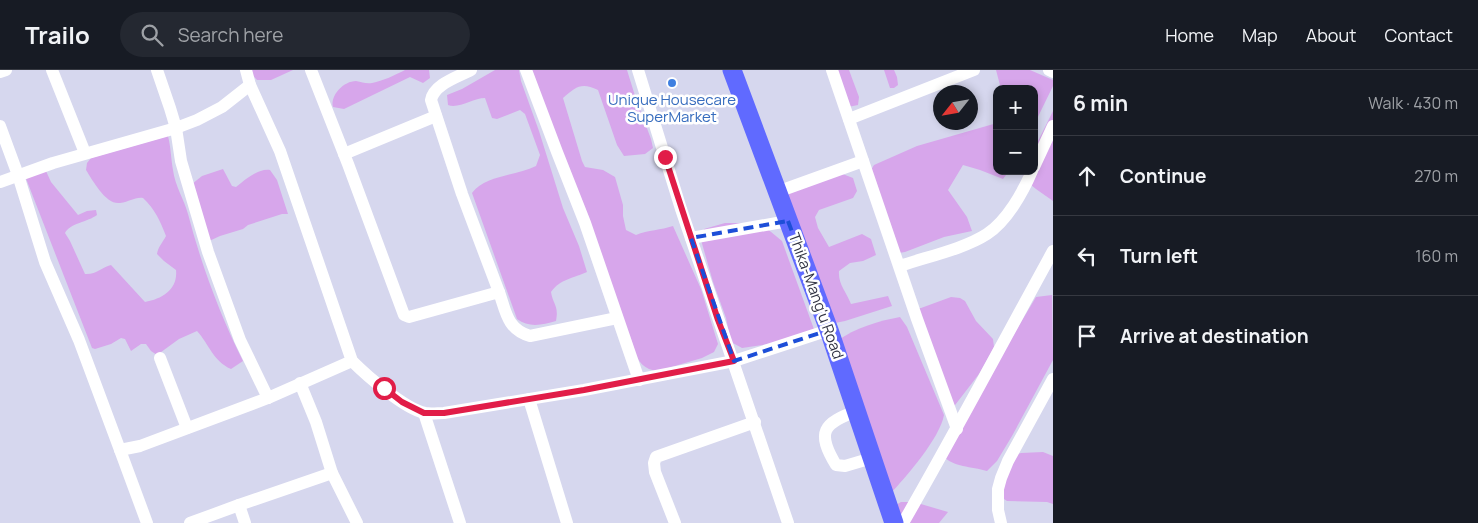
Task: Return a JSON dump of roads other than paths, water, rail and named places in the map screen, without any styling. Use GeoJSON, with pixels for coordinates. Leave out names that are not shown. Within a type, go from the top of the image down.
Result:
{"type":"FeatureCollection","features":[{"type":"Feature","properties":{"kind":"highway","name":"Thika-Mang'u Road"},"geometry":{"type":"LineString","coordinates":[[732,70],[829,330],[894,523]]}},
{"type":"Feature","properties":{"kind":"street"},"geometry":{"type":"LineString","coordinates":[[0,72],[6,70]]}},
{"type":"Feature","properties":{"kind":"street"},"geometry":{"type":"LineString","coordinates":[[52,70],[85,153]]}},
{"type":"Feature","properties":{"kind":"street"},"geometry":{"type":"LineString","coordinates":[[157,70],[176,128],[181,161],[208,252],[240,340],[268,398]]}},
{"type":"Feature","properties":{"kind":"street"},"geometry":{"type":"LineString","coordinates":[[246,70],[250,85],[280,152],[352,361],[367,376],[402,402],[424,413],[444,413],[529,399],[734,361],[829,330]]}},
{"type":"Feature","properties":{"kind":"street"},"geometry":{"type":"LineString","coordinates":[[311,70],[404,315],[409,317],[499,292]]}},
{"type":"Feature","properties":{"kind":"street"},"geometry":{"type":"LineString","coordinates":[[471,70],[434,91],[430,100],[510,322],[516,331],[530,336],[617,318]]}},
{"type":"Feature","properties":{"kind":"street"},"geometry":{"type":"LineString","coordinates":[[526,70],[585,223],[639,380]]}},
{"type":"Feature","properties":{"kind":"street"},"geometry":{"type":"LineString","coordinates":[[638,70],[718,320],[734,361],[788,523]]}},
{"type":"Feature","properties":{"kind":"street"},"geometry":{"type":"LineString","coordinates":[[832,70],[957,429]]}},
{"type":"Feature","properties":{"kind":"street"},"geometry":{"type":"LineString","coordinates":[[849,119],[974,70]]}},
{"type":"Feature","properties":{"kind":"street"},"geometry":{"type":"LineString","coordinates":[[1049,70],[1053,72]]}},
{"type":"Feature","properties":{"kind":"street"},"geometry":{"type":"LineString","coordinates":[[0,182],[85,153],[176,128],[209,115],[250,85]]}},
{"type":"Feature","properties":{"kind":"street"},"geometry":{"type":"LineString","coordinates":[[344,154],[436,116]]}},
{"type":"Feature","properties":{"kind":"street"},"geometry":{"type":"LineString","coordinates":[[0,126],[18,175],[44,262],[76,333],[147,523]]}},
{"type":"Feature","properties":{"kind":"street"},"geometry":{"type":"LineString","coordinates":[[1038,158],[1053,126]]}},
{"type":"Feature","properties":{"kind":"street"},"geometry":{"type":"LineString","coordinates":[[777,192],[863,161]]}},
{"type":"Feature","properties":{"kind":"street"},"geometry":{"type":"LineString","coordinates":[[900,266],[967,243],[988,233],[1001,221],[1022,192],[1030,175]]}},
{"type":"Feature","properties":{"kind":"street"},"geometry":{"type":"LineString","coordinates":[[691,238],[788,221]]}},
{"type":"Feature","properties":{"kind":"street"},"geometry":{"type":"LineString","coordinates":[[903,523],[957,429],[1004,338],[1053,251]]}},
{"type":"Feature","properties":{"kind":"street"},"geometry":{"type":"LineString","coordinates":[[160,358],[187,428]]}},
{"type":"Feature","properties":{"kind":"street"},"geometry":{"type":"LineString","coordinates":[[120,450],[140,446],[268,398],[352,361]]}},
{"type":"Feature","properties":{"kind":"street"},"geometry":{"type":"LineString","coordinates":[[1001,523],[998,510],[998,489],[1001,478],[1008,461],[1053,379]]}},
{"type":"Feature","properties":{"kind":"street"},"geometry":{"type":"LineString","coordinates":[[300,383],[316,422],[332,473],[357,523]]}},
{"type":"Feature","properties":{"kind":"street"},"geometry":{"type":"LineString","coordinates":[[529,399],[567,523]]}},
{"type":"Feature","properties":{"kind":"street"},"geometry":{"type":"LineString","coordinates":[[856,411],[833,421],[827,428],[825,438],[828,447],[836,465],[845,466],[872,458]]}},
{"type":"Feature","properties":{"kind":"street"},"geometry":{"type":"LineString","coordinates":[[424,413],[460,523]]}},
{"type":"Feature","properties":{"kind":"street"},"geometry":{"type":"LineString","coordinates":[[675,523],[656,472],[654,463],[656,457],[755,422]]}},
{"type":"Feature","properties":{"kind":"street"},"geometry":{"type":"LineString","coordinates":[[190,523],[332,473]]}},
{"type":"Feature","properties":{"kind":"street"},"geometry":{"type":"LineString","coordinates":[[239,505],[245,523]]}},
{"type":"Feature","properties":{"kind":"place","name":"Unique Housecare SuperMarket"},"geometry":{"type":"Point","coordinates":[672,83]}}]}
